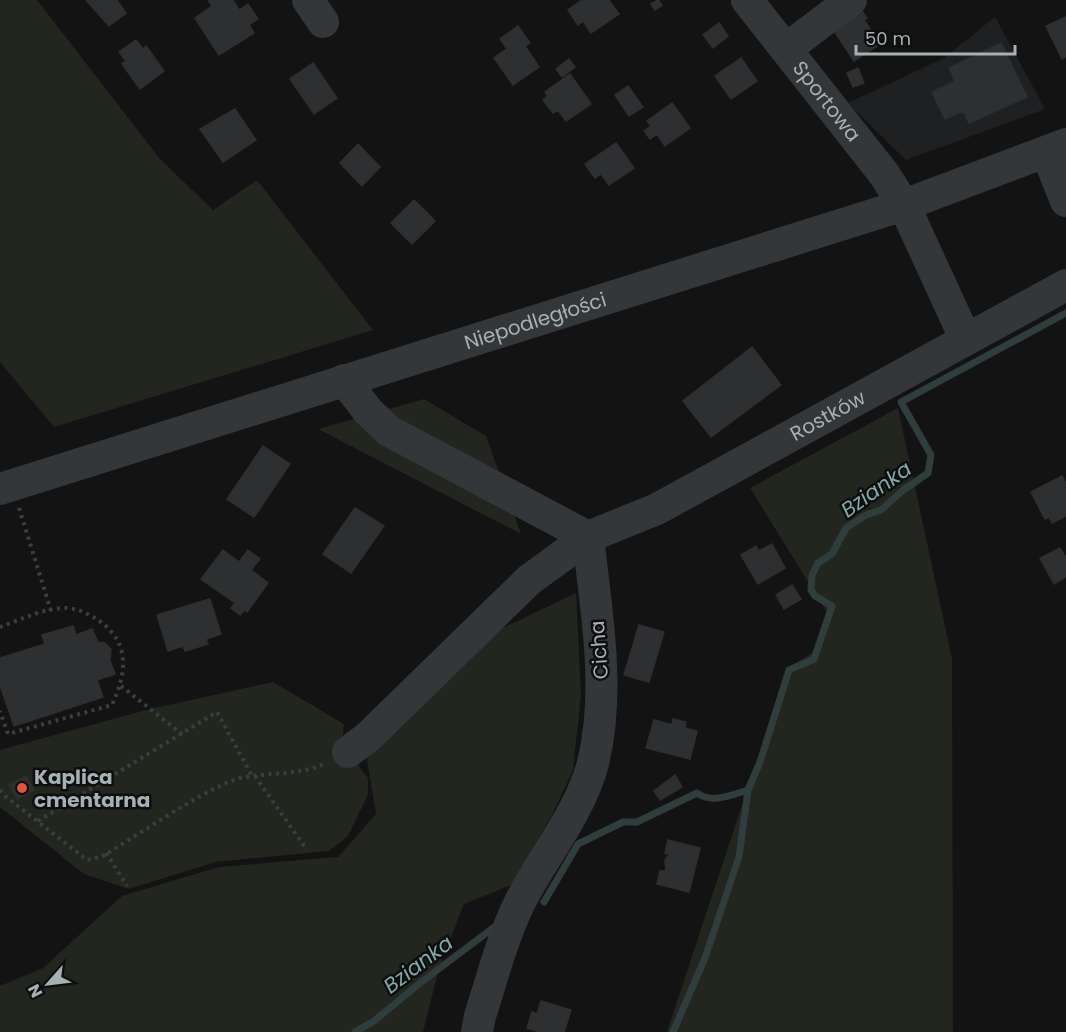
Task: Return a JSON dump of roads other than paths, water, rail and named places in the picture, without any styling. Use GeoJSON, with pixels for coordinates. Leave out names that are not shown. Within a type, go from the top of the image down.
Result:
{"type":"FeatureCollection","features":[{"type":"Feature","properties":{"kind":"street","name":"Sportowa"},"geometry":{"type":"LineString","coordinates":[[747,0],[884,174],[904,205],[966,340]]}},
{"type":"Feature","properties":{"kind":"street"},"geometry":{"type":"LineString","coordinates":[[786,49],[851,0]]}},
{"type":"Feature","properties":{"kind":"street"},"geometry":{"type":"LineString","coordinates":[[1057,148],[1065,193]]}},
{"type":"Feature","properties":{"kind":"street","name":"Niepodległości"},"geometry":{"type":"LineString","coordinates":[[9,496],[344,380],[904,205],[1057,148]]}},
{"type":"Feature","properties":{"kind":"street","name":"Rostków"},"geometry":{"type":"LineString","coordinates":[[348,752],[368,737],[529,580],[588,537],[657,509],[1066,285]]}},
{"type":"Feature","properties":{"kind":"street"},"geometry":{"type":"LineString","coordinates":[[344,380],[368,411],[389,431],[588,537]]}},
{"type":"Feature","properties":{"kind":"street","name":"Cicha"},"geometry":{"type":"LineString","coordinates":[[477,1032],[480,1016],[518,905],[576,803],[592,765],[598,731],[601,688],[598,622],[588,537]]}},
{"type":"Feature","properties":{"kind":"waterway","name":"Bzianka"},"geometry":{"type":"LineString","coordinates":[[544,902],[578,844],[623,822],[637,822],[697,793],[715,798],[748,790],[760,762],[789,670],[814,659],[832,606],[815,596],[811,590],[812,575],[818,563],[832,554],[846,528],[866,515],[881,510],[902,491],[928,473],[931,455],[901,402],[1066,313]]}},
{"type":"Feature","properties":{"kind":"waterway"},"geometry":{"type":"LineString","coordinates":[[673,1032],[705,958],[739,857],[748,790]]}},
{"type":"Feature","properties":{"kind":"waterway","name":"Bzianka"},"geometry":{"type":"LineString","coordinates":[[355,1032],[374,1021],[497,925]]}},
{"type":"Feature","properties":{"kind":"place","name":"Kaplica cmentarna"},"geometry":{"type":"Point","coordinates":[22,788]}}]}
